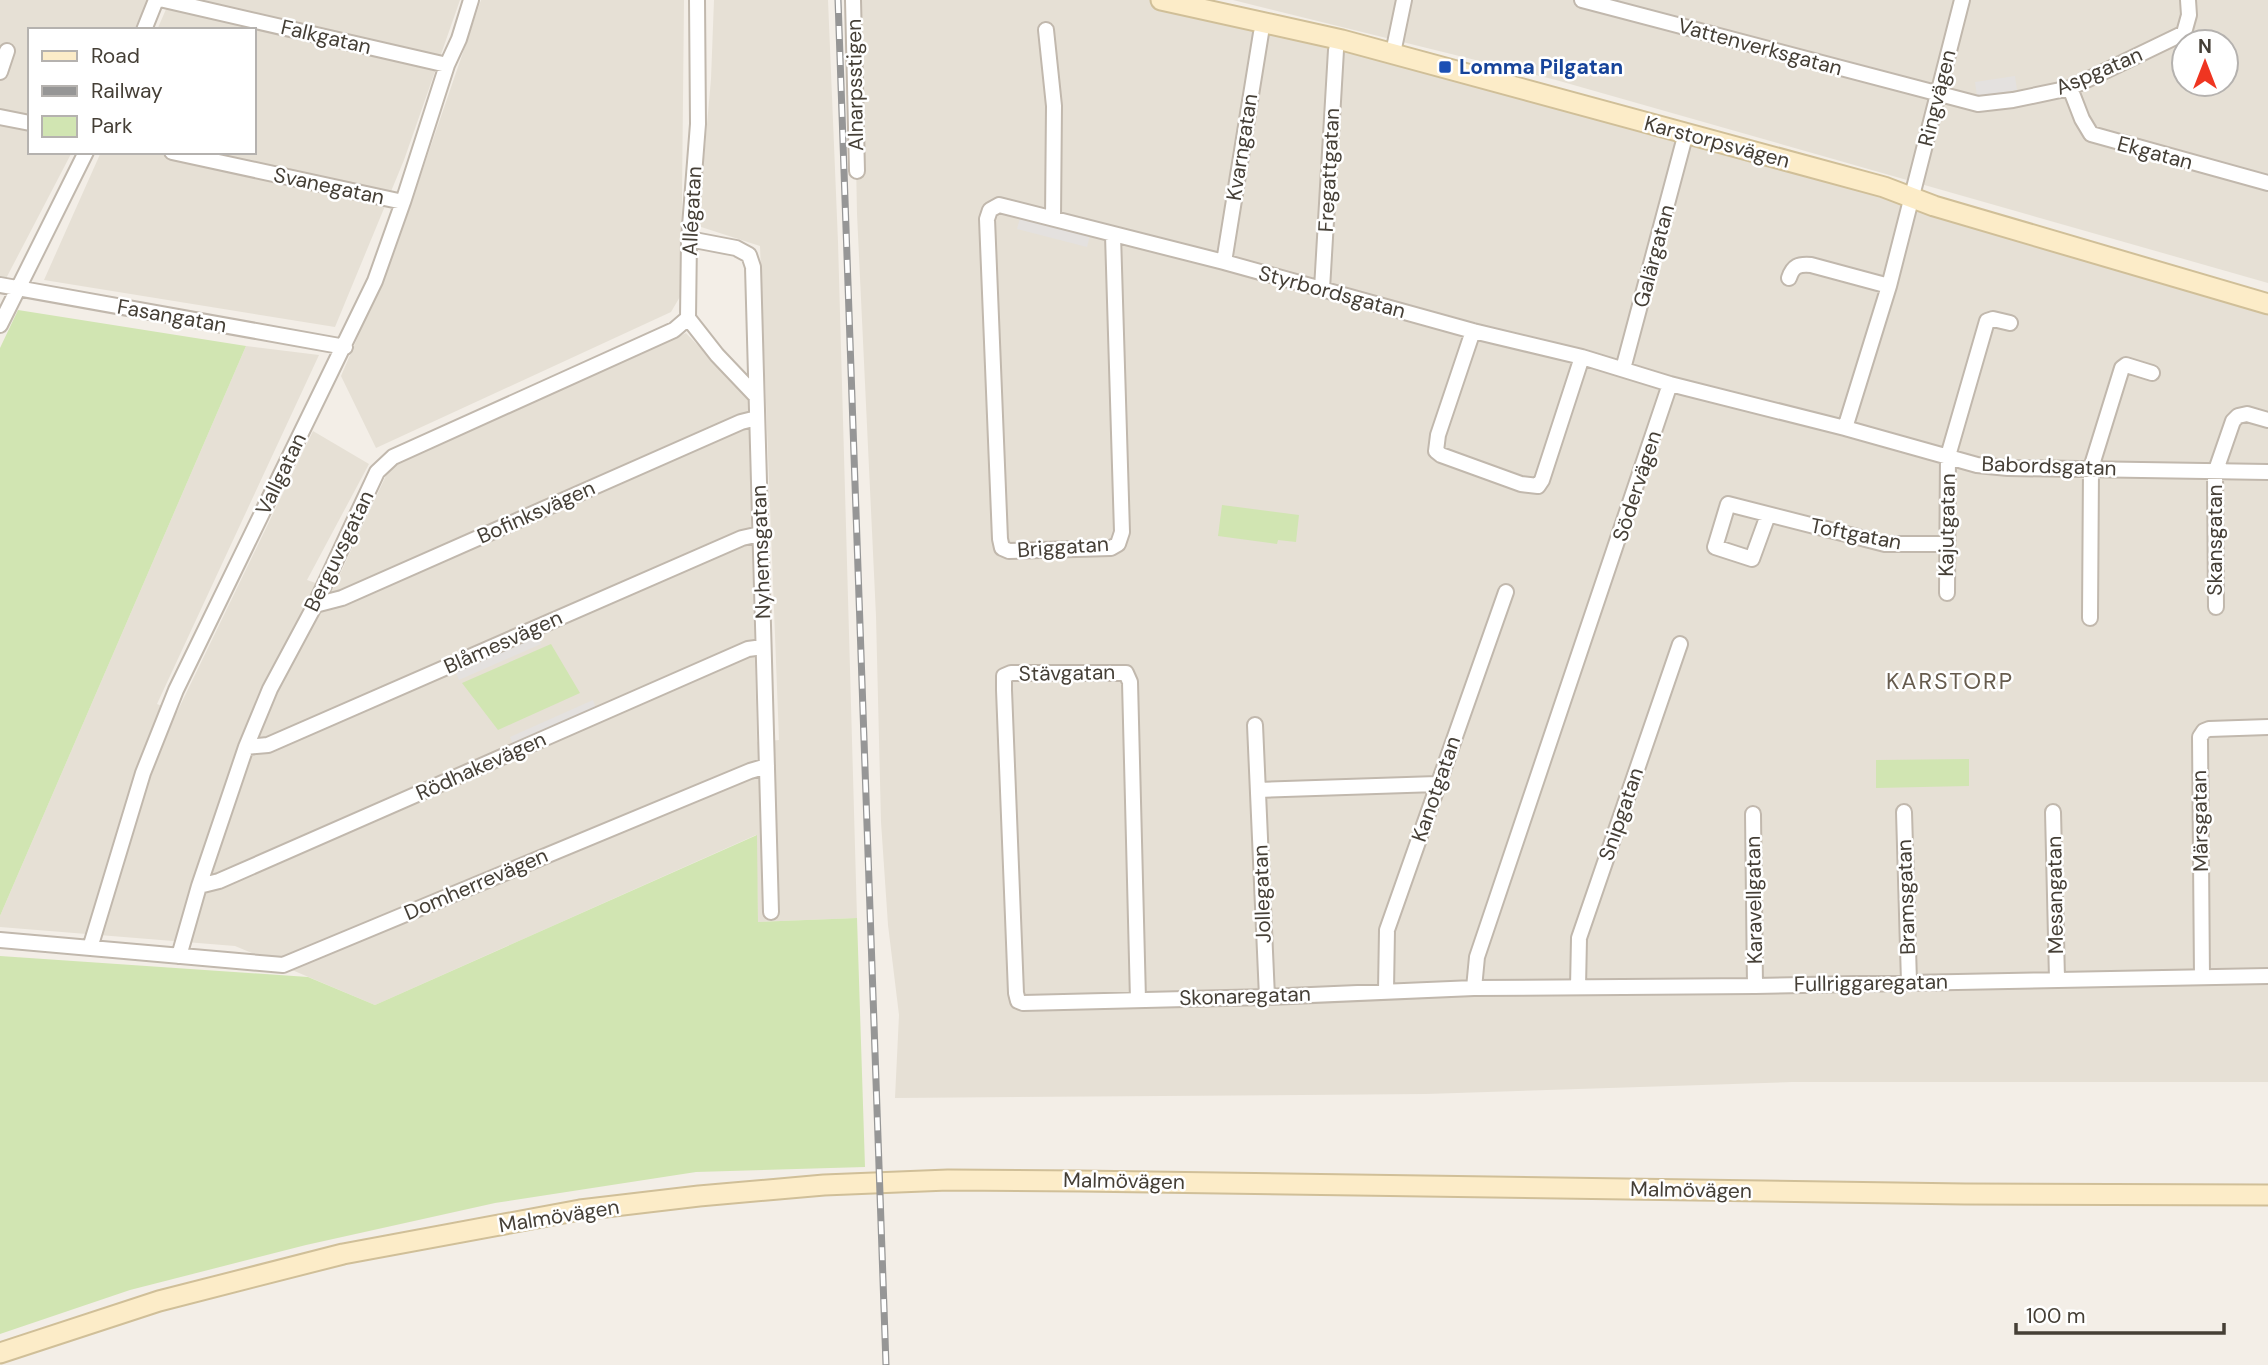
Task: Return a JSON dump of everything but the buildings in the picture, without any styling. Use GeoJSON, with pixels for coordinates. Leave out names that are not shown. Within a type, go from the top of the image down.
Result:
{"type":"FeatureCollection","features":[{"type":"Feature","properties":{"kind":"main road","name":"Karstorpsvägen"},"geometry":{"type":"LineString","coordinates":[[1161,0],[1393,53],[1911,197],[2268,304]]}},
{"type":"Feature","properties":{"kind":"main road","name":"Malmövägen"},"geometry":{"type":"LineString","coordinates":[[0,1353],[159,1301],[343,1254],[580,1210],[824,1185],[948,1180],[1107,1181],[1978,1194],[2268,1195]]}},
{"type":"Feature","properties":{"kind":"street"},"geometry":{"type":"LineString","coordinates":[[145,28],[156,0]]}},
{"type":"Feature","properties":{"kind":"street","name":"Falkgatan"},"geometry":{"type":"LineString","coordinates":[[164,0],[447,65]]}},
{"type":"Feature","properties":{"kind":"street","name":"Vallgatan"},"geometry":{"type":"LineString","coordinates":[[90,948],[143,773],[176,690],[375,281],[471,0]]}},
{"type":"Feature","properties":{"kind":"street","name":"Allégatan"},"geometry":{"type":"LineString","coordinates":[[688,318],[689,239],[698,124],[697,0]]}},
{"type":"Feature","properties":{"kind":"street","name":"Alnarpsstigen"},"geometry":{"type":"LineString","coordinates":[[853,0],[857,171]]}},
{"type":"Feature","properties":{"kind":"street"},"geometry":{"type":"LineString","coordinates":[[1393,53],[1404,0]]}},
{"type":"Feature","properties":{"kind":"street","name":"Vattenverksgatan"},"geometry":{"type":"LineString","coordinates":[[1582,0],[1938,94]]}},
{"type":"Feature","properties":{"kind":"street","name":"Ringvägen"},"geometry":{"type":"LineString","coordinates":[[1911,197],[1962,0]]}},
{"type":"Feature","properties":{"kind":"street","name":"Aspgatan"},"geometry":{"type":"LineString","coordinates":[[1938,94],[1978,104],[2070,88],[2184,33],[2189,15],[2188,0]]}},
{"type":"Feature","properties":{"kind":"street"},"geometry":{"type":"LineString","coordinates":[[1045,30],[1054,106],[1053,218]]}},
{"type":"Feature","properties":{"kind":"street","name":"Kvarngatan"},"geometry":{"type":"LineString","coordinates":[[1224,262],[1261,33]]}},
{"type":"Feature","properties":{"kind":"street","name":"Fregattgatan"},"geometry":{"type":"LineString","coordinates":[[1322,289],[1336,50]]}},
{"type":"Feature","properties":{"kind":"street"},"geometry":{"type":"LineString","coordinates":[[0,72],[7,51]]}},
{"type":"Feature","properties":{"kind":"street","name":"Ekgatan"},"geometry":{"type":"LineString","coordinates":[[2070,88],[2091,134],[2268,183]]}},
{"type":"Feature","properties":{"kind":"street"},"geometry":{"type":"LineString","coordinates":[[0,117],[28,123]]}},
{"type":"Feature","properties":{"kind":"street","name":"Galärgatan"},"geometry":{"type":"LineString","coordinates":[[1623,369],[1684,144]]}},
{"type":"Feature","properties":{"kind":"street"},"geometry":{"type":"LineString","coordinates":[[0,326],[85,154]]}},
{"type":"Feature","properties":{"kind":"street","name":"Svanegatan"},"geometry":{"type":"LineString","coordinates":[[181,154],[403,202]]}},
{"type":"Feature","properties":{"kind":"street"},"geometry":{"type":"LineString","coordinates":[[1670,384],[1845,428],[1889,286],[1911,197]]}},
{"type":"Feature","properties":{"kind":"street","name":"Styrbordsgatan"},"geometry":{"type":"LineString","coordinates":[[994,206],[1005,205],[1224,262],[1473,331],[1582,357],[1670,384]]}},
{"type":"Feature","properties":{"kind":"street","name":"Briggatan"},"geometry":{"type":"LineString","coordinates":[[994,206],[987,219],[1000,539],[1002,548],[1009,551],[1111,548],[1118,544],[1122,532],[1113,235]]}},
{"type":"Feature","properties":{"kind":"street","name":"Nyhemsgatan"},"geometry":{"type":"LineString","coordinates":[[689,239],[736,248],[749,255],[753,267],[771,912]]}},
{"type":"Feature","properties":{"kind":"street"},"geometry":{"type":"LineString","coordinates":[[1789,278],[1792,270],[1799,264],[1889,286]]}},
{"type":"Feature","properties":{"kind":"street","name":"Fasangatan"},"geometry":{"type":"LineString","coordinates":[[0,285],[345,347]]}},
{"type":"Feature","properties":{"kind":"street"},"geometry":{"type":"LineString","coordinates":[[688,318],[717,355],[756,396]]}},
{"type":"Feature","properties":{"kind":"street","name":"Berguvsgatan"},"geometry":{"type":"LineString","coordinates":[[179,956],[199,886],[246,747],[270,689],[315,605],[377,472],[393,457],[674,330],[688,318]]}},
{"type":"Feature","properties":{"kind":"street","name":"Kajutgatan"},"geometry":{"type":"LineString","coordinates":[[1947,593],[1945,544],[1948,456],[1987,321],[1993,319],[2010,323]]}},
{"type":"Feature","properties":{"kind":"street"},"geometry":{"type":"LineString","coordinates":[[1473,331],[1438,435],[1436,451],[1521,484],[1538,486],[1542,481],[1582,357]]}},
{"type":"Feature","properties":{"kind":"street"},"geometry":{"type":"LineString","coordinates":[[2090,618],[2091,468],[2122,368],[2126,365],[2152,373]]}},
{"type":"Feature","properties":{"kind":"street","name":"Södervägen"},"geometry":{"type":"LineString","coordinates":[[1474,988],[1477,957],[1670,384]]}},
{"type":"Feature","properties":{"kind":"street"},"geometry":{"type":"LineString","coordinates":[[2215,473],[2233,421],[2238,416],[2247,414],[2268,420]]}},
{"type":"Feature","properties":{"kind":"street","name":"Bofinksvägen"},"geometry":{"type":"LineString","coordinates":[[315,605],[342,598],[741,422],[757,418]]}},
{"type":"Feature","properties":{"kind":"street","name":"Babordsgatan"},"geometry":{"type":"LineString","coordinates":[[1845,428],[1977,465],[2215,473],[2268,472]]}},
{"type":"Feature","properties":{"kind":"street","name":"Skansgatan"},"geometry":{"type":"LineString","coordinates":[[2215,473],[2216,607]]}},
{"type":"Feature","properties":{"kind":"street","name":"Toftgatan"},"geometry":{"type":"LineString","coordinates":[[1768,515],[1885,544],[1945,544]]}},
{"type":"Feature","properties":{"kind":"street","name":"Blåmesvägen"},"geometry":{"type":"LineString","coordinates":[[246,747],[268,745],[742,538],[760,534]]}},
{"type":"Feature","properties":{"kind":"street","name":"Kanotgatan"},"geometry":{"type":"LineString","coordinates":[[1386,990],[1387,930],[1506,592]]}},
{"type":"Feature","properties":{"kind":"street","name":"Snipgatan"},"geometry":{"type":"LineString","coordinates":[[1578,988],[1579,939],[1680,644]]}},
{"type":"Feature","properties":{"kind":"street","name":"Rödhakevägen"},"geometry":{"type":"LineString","coordinates":[[199,886],[219,881],[748,649],[763,647]]}},
{"type":"Feature","properties":{"kind":"street","name":"Stävgatan"},"geometry":{"type":"LineString","coordinates":[[1018,1001],[1004,676],[1011,673],[1118,672],[1126,673],[1130,682],[1138,1000]]}},
{"type":"Feature","properties":{"kind":"street","name":"Jollegatan"},"geometry":{"type":"LineString","coordinates":[[1255,725],[1267,997]]}},
{"type":"Feature","properties":{"kind":"street","name":"Märsgatan"},"geometry":{"type":"LineString","coordinates":[[2202,977],[2200,737],[2209,729],[2268,727]]}},
{"type":"Feature","properties":{"kind":"street","name":"Domherrevägen"},"geometry":{"type":"LineString","coordinates":[[0,940],[283,965],[767,766]]}},
{"type":"Feature","properties":{"kind":"street"},"geometry":{"type":"LineString","coordinates":[[1258,790],[1437,784]]}},
{"type":"Feature","properties":{"kind":"street","name":"Bramsgatan"},"geometry":{"type":"LineString","coordinates":[[1904,812],[1909,982]]}},
{"type":"Feature","properties":{"kind":"street","name":"Mesangatan"},"geometry":{"type":"LineString","coordinates":[[2053,812],[2057,979]]}},
{"type":"Feature","properties":{"kind":"street","name":"Karavellgatan"},"geometry":{"type":"LineString","coordinates":[[1753,814],[1755,986]]}},
{"type":"Feature","properties":{"kind":"street","name":"Fullriggaregatan"},"geometry":{"type":"LineString","coordinates":[[1474,988],[1755,986],[2268,976]]}},
{"type":"Feature","properties":{"kind":"street","name":"Skonaregatan"},"geometry":{"type":"LineString","coordinates":[[1018,1001],[1267,997],[1474,988]]}},
{"type":"Feature","properties":{"kind":"shaded area"},"geometry":{"type":"Polygon","coordinates":[[[0,0],[148,0],[135,28],[28,28],[28,154],[71,154],[0,290],[0,0]]]}},
{"type":"Feature","properties":{"kind":"shaded area"},"geometry":{"type":"Polygon","coordinates":[[[170,0],[460,0],[404,160],[335,327],[44,280],[100,154],[256,154],[256,28],[158,28],[170,0]]]}},
{"type":"Feature","properties":{"kind":"shaded area"},"geometry":{"type":"Polygon","coordinates":[[[481,0],[684,0],[681,295],[671,312],[376,448],[341,376],[394,253],[481,0]]]}},
{"type":"Feature","properties":{"kind":"shaded area"},"geometry":{"type":"Polygon","coordinates":[[[714,0],[828,0],[838,242],[857,918],[758,922],[756,835],[375,1005],[235,946],[0,927],[0,916],[246,346],[319,355],[157,704],[177,712],[313,431],[369,464],[307,580],[333,589],[390,467],[686,333],[748,398],[757,742],[779,740],[760,246],[698,226],[711,79],[714,0]]]}},
{"type":"Feature","properties":{"kind":"shaded area"},"geometry":{"type":"Polygon","coordinates":[[[853,0],[1161,0],[1342,40],[2268,304],[2268,1082],[1792,1082],[1426,1094],[895,1098],[899,1015],[888,925],[881,822],[876,616],[857,214],[853,0]]]}},
{"type":"Feature","properties":{"kind":"shaded area"},"geometry":{"type":"Polygon","coordinates":[[[1233,0],[2268,0],[2268,283],[1556,80],[1233,0]]]}},
{"type":"Feature","properties":{"kind":"shaded area"},"geometry":{"type":"Polygon","coordinates":[[[2015,76],[2017,90],[1977,96],[1975,82],[2015,76]]]}},
{"type":"Feature","properties":{"kind":"shaded area"},"geometry":{"type":"Polygon","coordinates":[[[1020,218],[1090,235],[1087,247],[1017,229],[1020,218]]]}},
{"type":"Feature","properties":{"kind":"shaded area"},"geometry":{"type":"Polygon","coordinates":[[[537,634],[541,644],[459,680],[455,670],[537,634]]]}},
{"type":"Feature","properties":{"kind":"shaded area"},"geometry":{"type":"Polygon","coordinates":[[[593,700],[597,711],[514,748],[510,737],[593,700]]]}},
{"type":"Feature","properties":{"kind":"green space"},"geometry":{"type":"Polygon","coordinates":[[[18,310],[246,346],[0,916],[0,348],[18,310]]]}},
{"type":"Feature","properties":{"kind":"green space"},"geometry":{"type":"Polygon","coordinates":[[[1222,505],[1299,515],[1296,542],[1278,540],[1277,544],[1218,536],[1222,505]]]}},
{"type":"Feature","properties":{"kind":"green space"},"geometry":{"type":"Polygon","coordinates":[[[551,644],[580,693],[498,730],[462,683],[551,644]]]}},
{"type":"Feature","properties":{"kind":"green space"},"geometry":{"type":"Polygon","coordinates":[[[1969,759],[1969,786],[1876,788],[1876,760],[1969,759]]]}},
{"type":"Feature","properties":{"kind":"green space"},"geometry":{"type":"Polygon","coordinates":[[[757,835],[758,922],[857,918],[865,1167],[696,1172],[495,1203],[306,1245],[130,1290],[0,1334],[0,956],[308,977],[375,1005],[757,835]]]}},
{"type":"Feature","properties":{"kind":"railway"},"geometry":{"type":"LineString","coordinates":[[838,0],[886,1365]]}},
{"type":"Feature","properties":{"kind":"place","name":"Lomma Pilgatan"},"geometry":{"type":"Point","coordinates":[1445,67]}},
{"type":"Feature","properties":{"kind":"district","name":"KARSTORP"},"geometry":{"type":"Point","coordinates":[1950,681]}}]}
